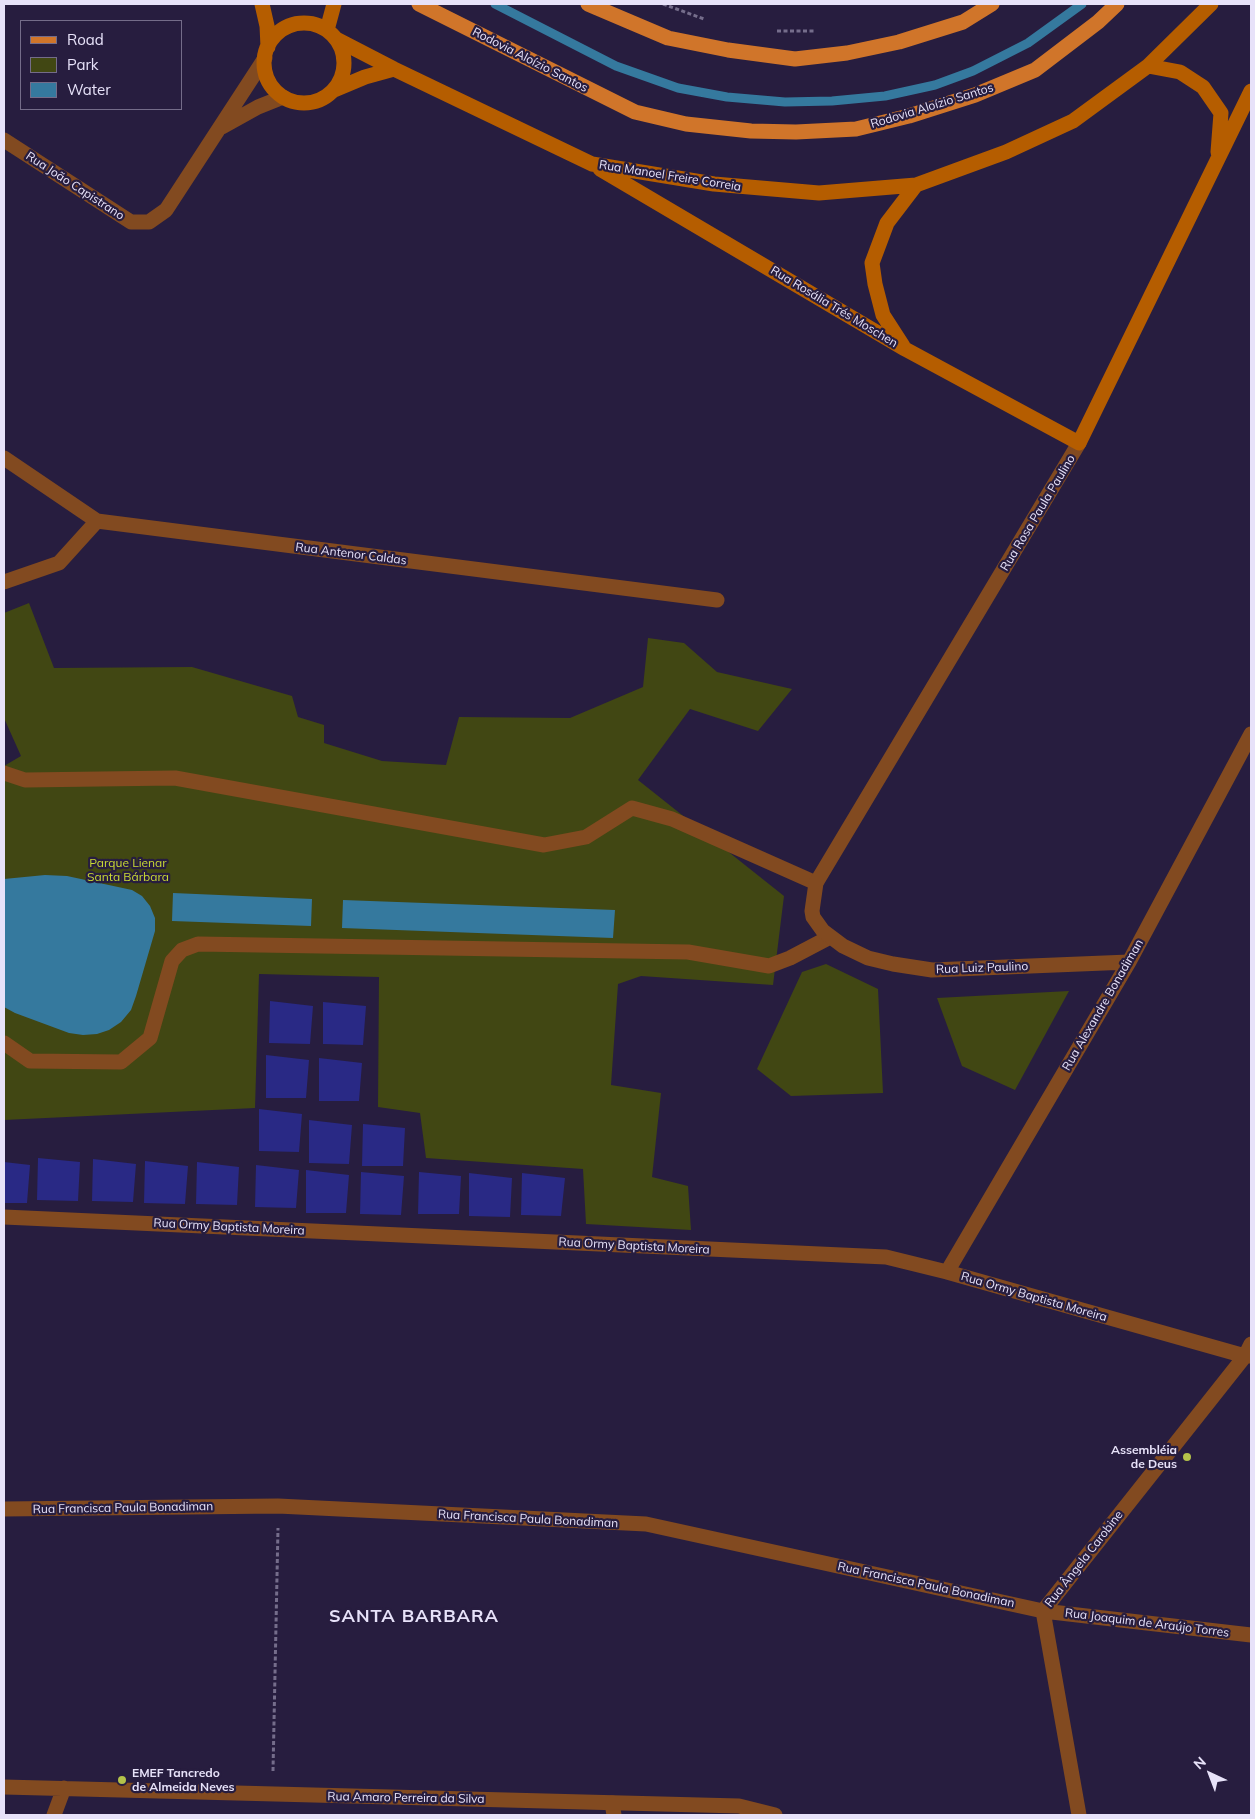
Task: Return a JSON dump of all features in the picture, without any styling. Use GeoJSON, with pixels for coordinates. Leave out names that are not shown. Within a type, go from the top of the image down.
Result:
{"type":"FeatureCollection","features":[{"type":"Feature","properties":{"kind":"main road","name":"Rodovia Aloízio Santos"},"geometry":{"type":"LineString","coordinates":[[419,4],[635,112],[686,124],[751,131],[796,132],[856,129],[909,116],[975,95],[1034,70],[1098,22],[1117,4]]}},
{"type":"Feature","properties":{"kind":"main road"},"geometry":{"type":"LineString","coordinates":[[588,4],[668,38],[728,50],[795,59],[847,53],[899,42],[963,22],[992,4]]}},
{"type":"Feature","properties":{"kind":"street"},"geometry":{"type":"LineString","coordinates":[[262,4],[267,26],[266,73],[272,87],[283,97],[296,102],[310,103],[323,99],[334,90],[365,77],[394,69]]}},
{"type":"Feature","properties":{"kind":"street"},"geometry":{"type":"LineString","coordinates":[[331,35],[334,4]]}},
{"type":"Feature","properties":{"kind":"street","name":"Rua Manoel Freire Correia"},"geometry":{"type":"LineString","coordinates":[[331,35],[394,69],[592,164],[714,184],[819,193],[916,185],[1006,152],[1073,121],[1148,66],[1211,4]]}},
{"type":"Feature","properties":{"kind":"street"},"geometry":{"type":"LineString","coordinates":[[266,52],[276,36],[287,27],[300,23],[314,24],[331,35],[343,52],[344,65],[341,78],[334,90]]}},
{"type":"Feature","properties":{"kind":"street","name":"Rua João Capistrano"},"geometry":{"type":"LineString","coordinates":[[4,140],[131,222],[149,222],[166,210],[220,128],[266,52]]}},
{"type":"Feature","properties":{"kind":"street"},"geometry":{"type":"LineString","coordinates":[[1148,66],[1180,72],[1204,87],[1221,113],[1218,158]]}},
{"type":"Feature","properties":{"kind":"street","name":"Rua Rosa Paula Paulino"},"geometry":{"type":"LineString","coordinates":[[817,923],[812,911],[816,883],[1079,443],[1251,91]]}},
{"type":"Feature","properties":{"kind":"street","name":"Rua João Capistrano"},"geometry":{"type":"LineString","coordinates":[[220,128],[258,107],[283,97]]}},
{"type":"Feature","properties":{"kind":"street","name":"Rua Rosália Trés Moschen"},"geometry":{"type":"LineString","coordinates":[[592,164],[905,349],[1079,443]]}},
{"type":"Feature","properties":{"kind":"street"},"geometry":{"type":"LineString","coordinates":[[905,349],[883,315],[874,284],[872,263],[887,223],[916,185]]}},
{"type":"Feature","properties":{"kind":"street","name":"Rua Antenor Caldas"},"geometry":{"type":"LineString","coordinates":[[4,458],[97,521],[717,600]]}},
{"type":"Feature","properties":{"kind":"street"},"geometry":{"type":"LineString","coordinates":[[4,582],[59,563],[97,521]]}},
{"type":"Feature","properties":{"kind":"street","name":"Rua Alexandre Bonadiman"},"geometry":{"type":"LineString","coordinates":[[947,1272],[1129,962],[1251,734]]}},
{"type":"Feature","properties":{"kind":"street"},"geometry":{"type":"LineString","coordinates":[[4,773],[25,780],[175,778],[544,846],[586,837],[632,808],[672,819],[816,883]]}},
{"type":"Feature","properties":{"kind":"street","name":"Rua Luiz Paulino"},"geometry":{"type":"LineString","coordinates":[[817,923],[830,936],[854,952],[868,958],[932,970],[1129,962]]}},
{"type":"Feature","properties":{"kind":"street"},"geometry":{"type":"LineString","coordinates":[[4,1043],[30,1061],[121,1062],[150,1038],[172,961],[182,950],[198,944],[688,952],[769,966],[790,958],[830,936]]}},
{"type":"Feature","properties":{"kind":"street","name":"Rua Ormy Baptista Moreira"},"geometry":{"type":"LineString","coordinates":[[4,1217],[886,1257],[1249,1352]]}},
{"type":"Feature","properties":{"kind":"street","name":"Rua Ângela Carobine"},"geometry":{"type":"LineString","coordinates":[[1079,1815],[1043,1610],[1249,1352]]}},
{"type":"Feature","properties":{"kind":"street","name":"Rua Francisca Paula Bonadiman"},"geometry":{"type":"LineString","coordinates":[[4,1509],[278,1506],[646,1524],[1043,1610]]}},
{"type":"Feature","properties":{"kind":"street","name":"Rua Joaquim de Araújo Torres"},"geometry":{"type":"LineString","coordinates":[[1043,1610],[1251,1635]]}},
{"type":"Feature","properties":{"kind":"street","name":"Rua Amaro Perreira da Silva"},"geometry":{"type":"LineString","coordinates":[[4,1788],[64,1788],[272,1795],[613,1809],[739,1806],[775,1815]]}},
{"type":"Feature","properties":{"kind":"street"},"geometry":{"type":"LineString","coordinates":[[54,1815],[64,1788]]}},
{"type":"Feature","properties":{"kind":"path"},"geometry":{"type":"LineString","coordinates":[[663,4],[709,21]]}},
{"type":"Feature","properties":{"kind":"path"},"geometry":{"type":"LineString","coordinates":[[770,31],[816,31]]}},
{"type":"Feature","properties":{"kind":"path"},"geometry":{"type":"LineString","coordinates":[[272,1795],[278,1506]]}},
{"type":"Feature","properties":{"kind":"green space","name":"Parque Lienar Santa Bárbara"},"geometry":{"type":"Polygon","coordinates":[[[29,603],[54,668],[192,667],[292,696],[298,717],[324,725],[324,743],[382,761],[446,765],[459,717],[570,718],[643,687],[648,638],[684,643],[717,672],[792,689],[758,731],[690,709],[638,780],[784,896],[773,985],[641,976],[618,984],[611,1085],[661,1093],[652,1177],[688,1186],[691,1230],[586,1224],[583,1169],[426,1158],[420,1113],[378,1107],[379,977],[259,974],[255,1108],[4,1120],[4,766],[21,756],[4,718],[4,613],[29,603]]]}},
{"type":"Feature","properties":{"kind":"green space"},"geometry":{"type":"Polygon","coordinates":[[[826,964],[878,989],[883,1093],[791,1096],[757,1069],[802,972],[826,964]]]}},
{"type":"Feature","properties":{"kind":"green space"},"geometry":{"type":"Polygon","coordinates":[[[1069,991],[1015,1090],[962,1066],[937,998],[1069,991]]]}},
{"type":"Feature","properties":{"kind":"water"},"geometry":{"type":"Polygon","coordinates":[[[45,875],[67,876],[132,890],[142,896],[150,906],[155,918],[155,931],[131,1010],[121,1022],[109,1030],[97,1034],[69,1033],[4,1007],[4,879],[45,875]]]}},
{"type":"Feature","properties":{"kind":"water"},"geometry":{"type":"Polygon","coordinates":[[[173,893],[312,899],[311,926],[172,921],[173,893]]]}},
{"type":"Feature","properties":{"kind":"water"},"geometry":{"type":"Polygon","coordinates":[[[343,900],[615,910],[613,938],[342,928],[343,900]]]}},
{"type":"Feature","properties":{"kind":"building"},"geometry":{"type":"Polygon","coordinates":[[[270,1001],[313,1006],[310,1044],[269,1043],[270,1001]]]}},
{"type":"Feature","properties":{"kind":"building"},"geometry":{"type":"Polygon","coordinates":[[[323,1002],[366,1006],[363,1045],[323,1044],[323,1002]]]}},
{"type":"Feature","properties":{"kind":"building"},"geometry":{"type":"Polygon","coordinates":[[[266,1055],[309,1060],[306,1098],[266,1098],[266,1055]]]}},
{"type":"Feature","properties":{"kind":"building"},"geometry":{"type":"Polygon","coordinates":[[[319,1058],[362,1063],[359,1101],[319,1101],[319,1058]]]}},
{"type":"Feature","properties":{"kind":"building"},"geometry":{"type":"Polygon","coordinates":[[[259,1109],[302,1114],[299,1152],[259,1151],[259,1109]]]}},
{"type":"Feature","properties":{"kind":"building"},"geometry":{"type":"Polygon","coordinates":[[[309,1120],[352,1125],[349,1164],[309,1163],[309,1120]]]}},
{"type":"Feature","properties":{"kind":"building"},"geometry":{"type":"Polygon","coordinates":[[[363,1124],[405,1128],[403,1166],[362,1166],[363,1124]]]}},
{"type":"Feature","properties":{"kind":"building"},"geometry":{"type":"Polygon","coordinates":[[[38,1158],[80,1162],[78,1201],[37,1200],[38,1158]]]}},
{"type":"Feature","properties":{"kind":"building"},"geometry":{"type":"Polygon","coordinates":[[[93,1159],[136,1164],[133,1202],[92,1201],[93,1159]]]}},
{"type":"Feature","properties":{"kind":"building"},"geometry":{"type":"Polygon","coordinates":[[[145,1161],[188,1166],[185,1204],[144,1203],[145,1161]]]}},
{"type":"Feature","properties":{"kind":"building"},"geometry":{"type":"Polygon","coordinates":[[[4,1162],[30,1165],[27,1203],[4,1203],[4,1162]]]}},
{"type":"Feature","properties":{"kind":"building"},"geometry":{"type":"Polygon","coordinates":[[[197,1162],[239,1167],[237,1205],[196,1204],[197,1162]]]}},
{"type":"Feature","properties":{"kind":"building"},"geometry":{"type":"Polygon","coordinates":[[[256,1165],[299,1170],[296,1208],[255,1207],[256,1165]]]}},
{"type":"Feature","properties":{"kind":"building"},"geometry":{"type":"Polygon","coordinates":[[[306,1170],[349,1175],[346,1213],[306,1213],[306,1170]]]}},
{"type":"Feature","properties":{"kind":"building"},"geometry":{"type":"Polygon","coordinates":[[[361,1172],[404,1176],[401,1215],[360,1214],[361,1172]]]}},
{"type":"Feature","properties":{"kind":"building"},"geometry":{"type":"Polygon","coordinates":[[[419,1172],[461,1176],[459,1214],[418,1214],[419,1172]]]}},
{"type":"Feature","properties":{"kind":"building"},"geometry":{"type":"Polygon","coordinates":[[[469,1173],[512,1178],[510,1217],[469,1216],[469,1173]]]}},
{"type":"Feature","properties":{"kind":"building"},"geometry":{"type":"Polygon","coordinates":[[[522,1173],[565,1178],[561,1216],[521,1215],[522,1173]]]}},
{"type":"Feature","properties":{"kind":"waterway"},"geometry":{"type":"LineString","coordinates":[[495,4],[616,66],[678,88],[727,97],[785,102],[832,101],[885,96],[935,85],[973,71],[1028,43],[1082,4]]}},
{"type":"Feature","properties":{"kind":"place","name":"Assembléia de Deus"},"geometry":{"type":"Point","coordinates":[1187,1457]}},
{"type":"Feature","properties":{"kind":"place","name":"EMEF Tancredo de Almeida Neves"},"geometry":{"type":"Point","coordinates":[122,1780]}},
{"type":"Feature","properties":{"kind":"district","name":"SANTA BARBARA"},"geometry":{"type":"Point","coordinates":[414,1617]}}]}
